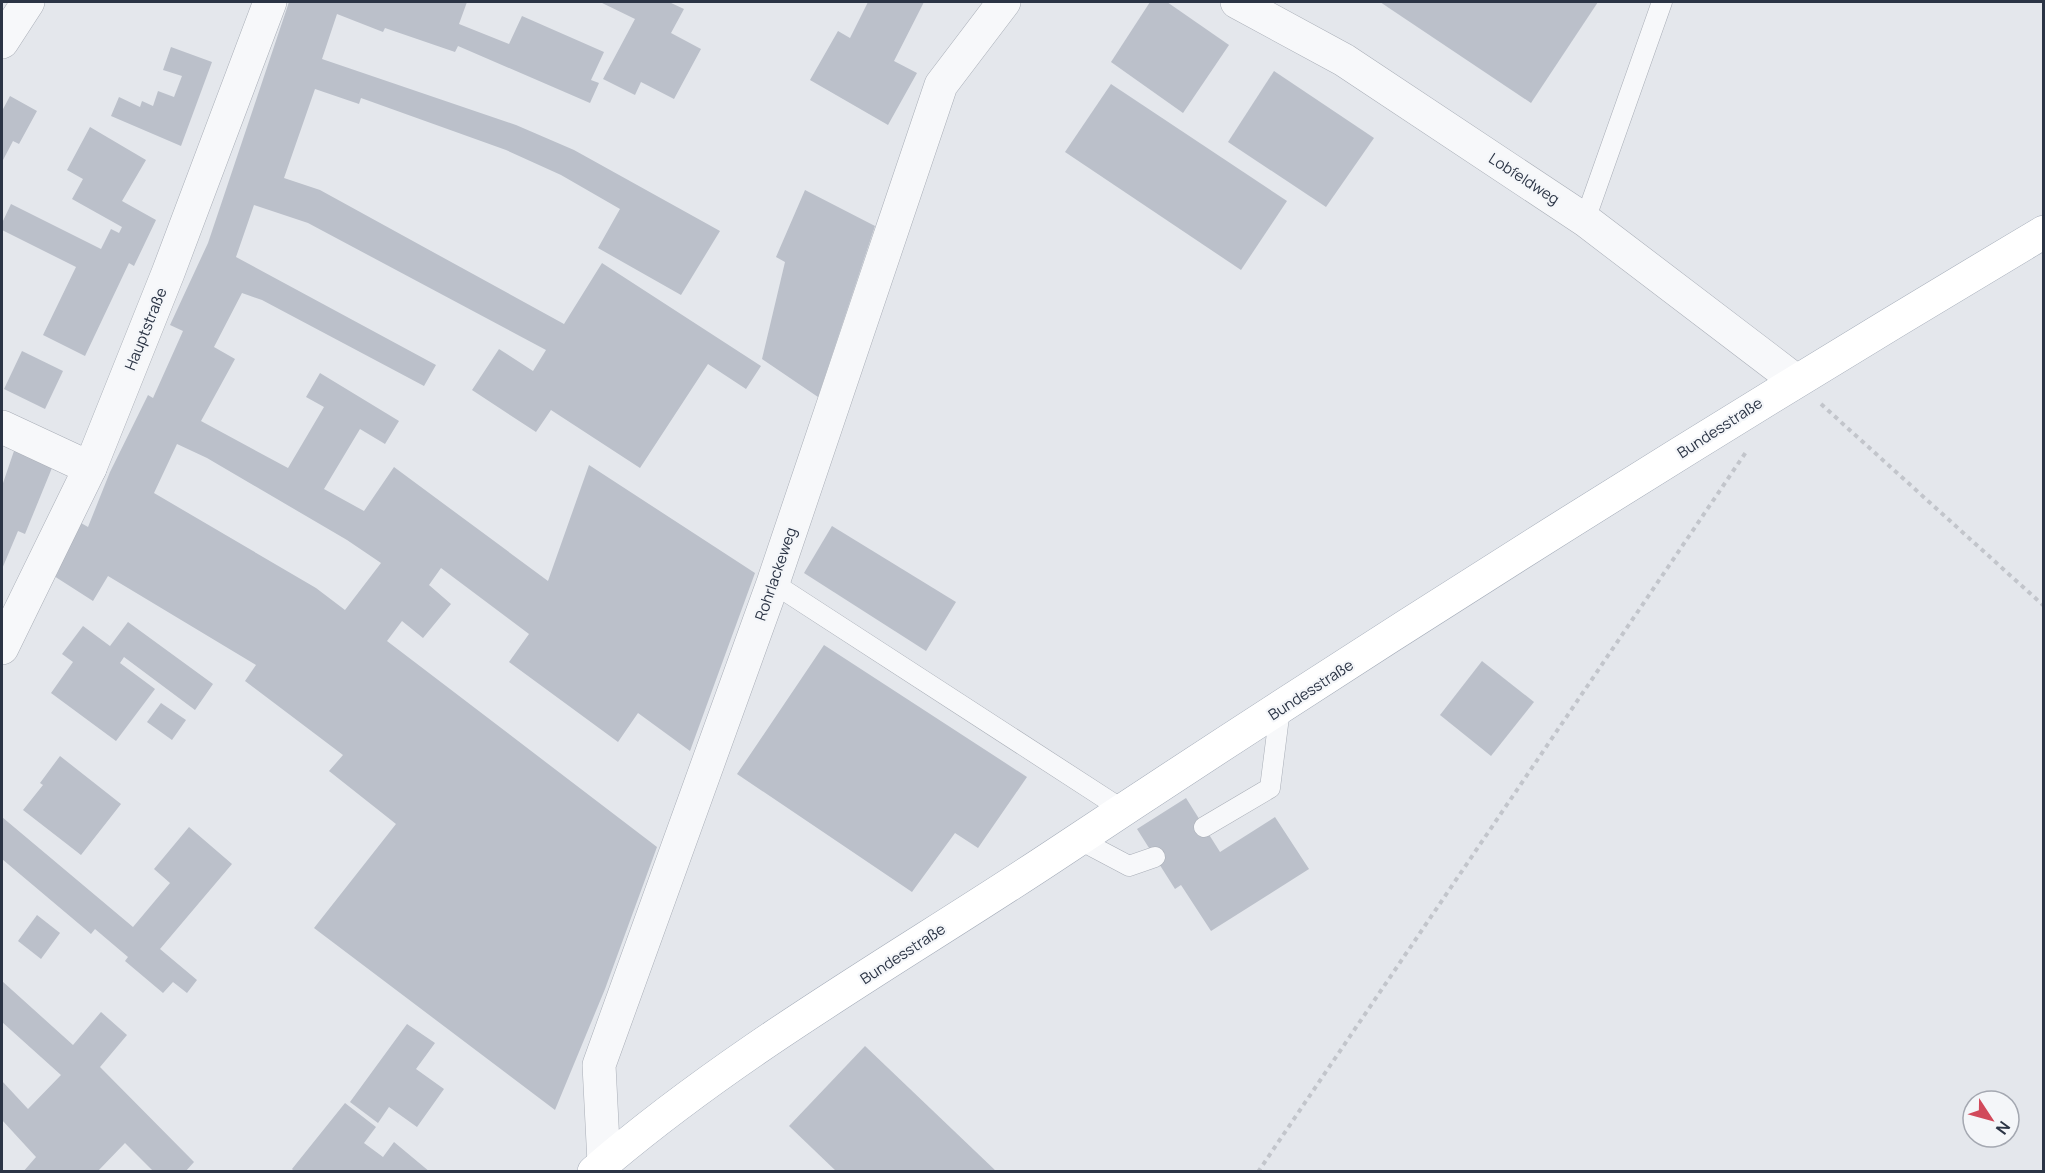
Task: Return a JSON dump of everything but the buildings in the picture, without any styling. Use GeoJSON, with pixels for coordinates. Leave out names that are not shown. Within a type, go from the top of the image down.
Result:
{"type":"FeatureCollection","features":[{"type":"Feature","properties":{"kind":"main road","name":"Bundesstraße"},"geometry":{"type":"LineString","coordinates":[[599,1167],[741,1058],[1078,839],[1795,380],[2043,232]]}},
{"type":"Feature","properties":{"kind":"street"},"geometry":{"type":"LineString","coordinates":[[2,42],[28,2]]}},
{"type":"Feature","properties":{"kind":"street","name":"Hauptstraße"},"geometry":{"type":"LineString","coordinates":[[2,648],[90,468],[168,273],[270,2]]}},
{"type":"Feature","properties":{"kind":"street","name":"Rohrlackeweg"},"geometry":{"type":"LineString","coordinates":[[599,1167],[599,1065],[773,583],[941,85],[1004,2]]}},
{"type":"Feature","properties":{"kind":"street","name":"Lobfeldweg"},"geometry":{"type":"LineString","coordinates":[[1237,2],[1344,60],[1585,219],[1795,380]]}},
{"type":"Feature","properties":{"kind":"street"},"geometry":{"type":"LineString","coordinates":[[2,427],[90,468]]}},
{"type":"Feature","properties":{"kind":"lane"},"geometry":{"type":"LineString","coordinates":[[1585,219],[1662,2]]}},
{"type":"Feature","properties":{"kind":"lane"},"geometry":{"type":"LineString","coordinates":[[773,583],[1123,810]]}},
{"type":"Feature","properties":{"kind":"lane"},"geometry":{"type":"LineString","coordinates":[[1204,827],[1270,788],[1280,710]]}},
{"type":"Feature","properties":{"kind":"lane"},"geometry":{"type":"LineString","coordinates":[[1078,839],[1129,866],[1155,857]]}},
{"type":"Feature","properties":{"kind":"path"},"geometry":{"type":"LineString","coordinates":[[1795,380],[2043,606]]}},
{"type":"Feature","properties":{"kind":"path"},"geometry":{"type":"LineString","coordinates":[[1258,1172],[1748,450]]}}]}
